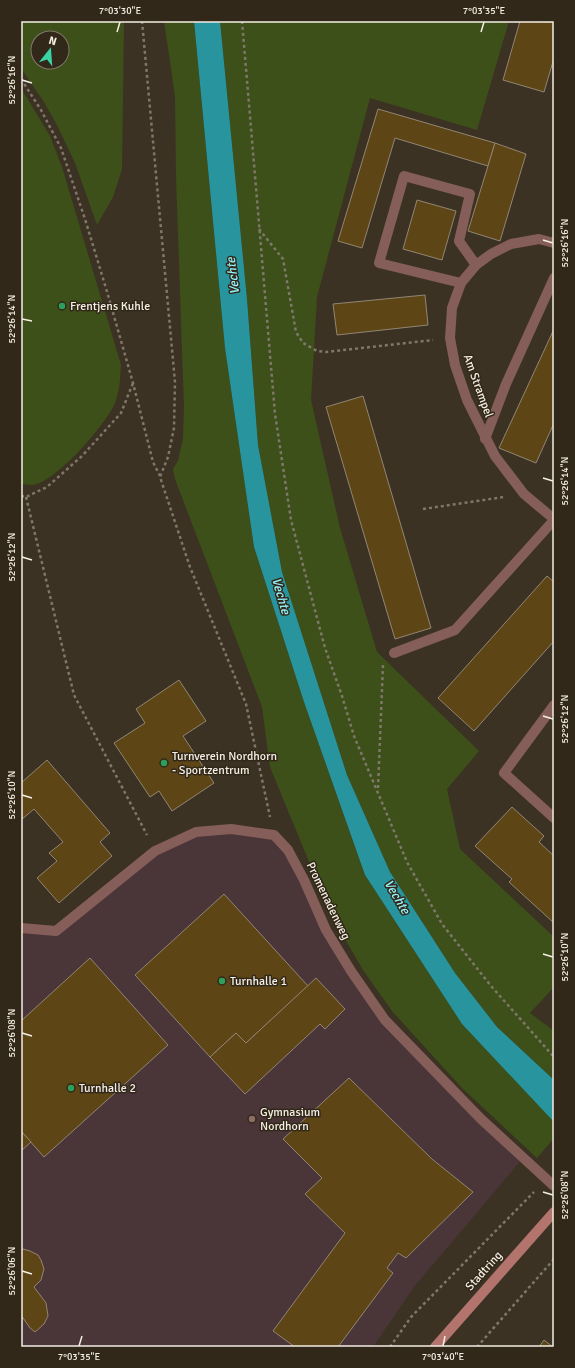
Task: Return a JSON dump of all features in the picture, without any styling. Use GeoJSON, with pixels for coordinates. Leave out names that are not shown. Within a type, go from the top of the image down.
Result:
{"type":"FeatureCollection","features":[{"type":"Feature","properties":{"kind":"street"},"geometry":{"type":"LineString","coordinates":[[462,283],[379,263],[404,176],[470,194],[459,241],[476,265]]}},
{"type":"Feature","properties":{"kind":"street","name":"Am Strampel"},"geometry":{"type":"LineString","coordinates":[[554,243],[539,239],[511,244],[491,254],[476,265],[462,283],[452,308],[450,338],[455,365],[467,400],[494,456],[524,494],[554,519]]}},
{"type":"Feature","properties":{"kind":"street","name":"Am Strampel"},"geometry":{"type":"LineString","coordinates":[[485,439],[506,384],[554,278]]}},
{"type":"Feature","properties":{"kind":"street"},"geometry":{"type":"LineString","coordinates":[[394,653],[455,630],[554,519]]}},
{"type":"Feature","properties":{"kind":"street"},"geometry":{"type":"LineString","coordinates":[[554,706],[504,773],[554,818]]}},
{"type":"Feature","properties":{"kind":"street"},"geometry":{"type":"LineString","coordinates":[[21,928],[56,931],[156,851],[196,832],[231,829],[274,835]]}},
{"type":"Feature","properties":{"kind":"street","name":"Promenadenweg"},"geometry":{"type":"LineString","coordinates":[[274,835],[288,850],[304,880],[326,930],[342,958],[385,1020],[481,1119],[550,1182]]}},
{"type":"Feature","properties":{"kind":"street","name":"Stadtring"},"geometry":{"type":"LineString","coordinates":[[435,1347],[554,1212]]}},
{"type":"Feature","properties":{"kind":"path"},"geometry":{"type":"LineString","coordinates":[[142,21],[175,382],[174,428],[168,457],[160,477]]}},
{"type":"Feature","properties":{"kind":"path"},"geometry":{"type":"LineString","coordinates":[[242,21],[275,414],[291,520],[325,648],[354,736],[407,862],[442,924],[491,986],[554,1057]]}},
{"type":"Feature","properties":{"kind":"path"},"geometry":{"type":"LineString","coordinates":[[21,79],[41,110],[61,148],[85,219],[133,383],[153,462],[160,477],[190,567],[246,704],[274,835]]}},
{"type":"Feature","properties":{"kind":"path"},"geometry":{"type":"LineString","coordinates":[[259,228],[283,259],[296,332],[302,343],[317,352],[450,338]]}},
{"type":"Feature","properties":{"kind":"path"},"geometry":{"type":"LineString","coordinates":[[21,496],[26,497],[47,487],[82,456],[121,413],[133,383]]}},
{"type":"Feature","properties":{"kind":"path"},"geometry":{"type":"LineString","coordinates":[[423,509],[524,494]]}},
{"type":"Feature","properties":{"kind":"path"},"geometry":{"type":"LineString","coordinates":[[26,497],[74,695],[156,851]]}},
{"type":"Feature","properties":{"kind":"path"},"geometry":{"type":"LineString","coordinates":[[378,791],[383,661],[394,653]]}},
{"type":"Feature","properties":{"kind":"path"},"geometry":{"type":"LineString","coordinates":[[390,1347],[411,1317],[550,1182]]}},
{"type":"Feature","properties":{"kind":"path"},"geometry":{"type":"LineString","coordinates":[[477,1347],[554,1259]]}},
{"type":"Feature","properties":{"kind":"shaded area","name":"Gymnasium Nordhorn"},"geometry":{"type":"Polygon","coordinates":[[[191,834],[267,834],[286,849],[301,879],[386,1021],[523,1158],[414,1287],[373,1347],[21,1347],[21,927],[60,929],[153,853],[191,834]]]}},
{"type":"Feature","properties":{"kind":"green space"},"geometry":{"type":"Polygon","coordinates":[[[21,21],[124,21],[122,169],[113,197],[97,225],[75,163],[44,102],[21,68],[21,21]]]}},
{"type":"Feature","properties":{"kind":"green space"},"geometry":{"type":"Polygon","coordinates":[[[164,21],[194,21],[225,348],[254,547],[304,702],[365,875],[462,1024],[554,1122],[554,1138],[537,1158],[462,1088],[392,1011],[363,970],[331,915],[270,767],[262,707],[175,479],[173,469],[178,461],[183,438],[184,407],[176,176],[175,96],[164,21]]]}},
{"type":"Feature","properties":{"kind":"green space"},"geometry":{"type":"Polygon","coordinates":[[[220,21],[509,21],[477,130],[370,98],[317,297],[311,400],[340,528],[377,652],[479,751],[447,789],[460,849],[554,937],[554,987],[530,1013],[554,1031],[554,1080],[497,1027],[455,973],[390,872],[347,775],[282,572],[258,445],[247,299],[220,21]]]}},
{"type":"Feature","properties":{"kind":"green space","name":"Frentjens Kuhle"},"geometry":{"type":"Polygon","coordinates":[[[21,88],[50,136],[62,167],[121,365],[119,386],[115,402],[99,427],[66,464],[43,481],[33,485],[21,484],[21,88]]]}},
{"type":"Feature","properties":{"kind":"water","name":"Vechte"},"geometry":{"type":"Polygon","coordinates":[[[194,21],[220,21],[247,299],[258,445],[282,572],[347,775],[390,872],[455,973],[497,1027],[554,1080],[554,1122],[462,1024],[365,875],[304,702],[254,547],[225,348],[194,21]]]}},
{"type":"Feature","properties":{"kind":"building"},"geometry":{"type":"Polygon","coordinates":[[[520,21],[554,22],[554,58],[544,92],[503,80],[520,21]]]}},
{"type":"Feature","properties":{"kind":"building"},"geometry":{"type":"Polygon","coordinates":[[[378,109],[495,143],[488,166],[395,138],[362,248],[338,241],[378,109]]]}},
{"type":"Feature","properties":{"kind":"building"},"geometry":{"type":"Polygon","coordinates":[[[495,143],[526,154],[500,241],[468,231],[495,143]]]}},
{"type":"Feature","properties":{"kind":"building"},"geometry":{"type":"Polygon","coordinates":[[[417,200],[456,211],[442,260],[403,249],[417,200]]]}},
{"type":"Feature","properties":{"kind":"building"},"geometry":{"type":"Polygon","coordinates":[[[425,295],[428,325],[337,335],[333,304],[425,295]]]}},
{"type":"Feature","properties":{"kind":"building"},"geometry":{"type":"Polygon","coordinates":[[[554,329],[554,423],[536,463],[499,448],[554,329]]]}},
{"type":"Feature","properties":{"kind":"building"},"geometry":{"type":"Polygon","coordinates":[[[363,396],[431,628],[395,639],[326,407],[363,396]]]}},
{"type":"Feature","properties":{"kind":"building"},"geometry":{"type":"Polygon","coordinates":[[[547,576],[554,582],[554,641],[474,731],[438,698],[547,576]]]}},
{"type":"Feature","properties":{"kind":"building","name":"Turnverein Nordhorn - Sportzentrum"},"geometry":{"type":"Polygon","coordinates":[[[179,680],[206,721],[183,736],[214,783],[172,811],[159,791],[150,797],[114,743],[145,723],[136,709],[179,680]]]}},
{"type":"Feature","properties":{"kind":"building"},"geometry":{"type":"Polygon","coordinates":[[[47,760],[110,833],[100,842],[112,856],[59,903],[37,878],[57,861],[49,853],[63,842],[34,809],[21,820],[21,783],[47,760]]]}},
{"type":"Feature","properties":{"kind":"building"},"geometry":{"type":"Polygon","coordinates":[[[512,807],[544,836],[539,842],[554,856],[554,923],[509,882],[512,879],[475,846],[512,807]]]}},
{"type":"Feature","properties":{"kind":"building","name":"Turnhalle 1"},"geometry":{"type":"Polygon","coordinates":[[[224,894],[308,986],[246,1043],[236,1033],[210,1057],[135,975],[224,894]]]}},
{"type":"Feature","properties":{"kind":"building","name":"Turnhalle 2"},"geometry":{"type":"Polygon","coordinates":[[[90,958],[168,1045],[44,1157],[21,1131],[21,1021],[90,958]]]}},
{"type":"Feature","properties":{"kind":"building","name":"Gymnasium Nordhorn"},"geometry":{"type":"Polygon","coordinates":[[[316,978],[345,1009],[325,1029],[320,1024],[245,1094],[210,1057],[236,1033],[246,1043],[316,978]]]}},
{"type":"Feature","properties":{"kind":"building","name":"Gymnasium Nordhorn"},"geometry":{"type":"Polygon","coordinates":[[[349,1078],[432,1159],[473,1192],[406,1258],[398,1253],[387,1268],[393,1273],[338,1347],[295,1347],[273,1331],[345,1233],[305,1194],[322,1178],[283,1139],[349,1078]]]}},
{"type":"Feature","properties":{"kind":"building"},"geometry":{"type":"Polygon","coordinates":[[[21,1131],[31,1142],[21,1151],[21,1131]]]}},
{"type":"Feature","properties":{"kind":"building"},"geometry":{"type":"Polygon","coordinates":[[[23,1249],[38,1255],[44,1269],[41,1280],[34,1287],[46,1303],[48,1316],[44,1324],[35,1332],[30,1328],[21,1315],[21,1250],[23,1249]]]}},
{"type":"Feature","properties":{"kind":"building"},"geometry":{"type":"Polygon","coordinates":[[[544,1340],[553,1347],[539,1347],[544,1340]]]}},
{"type":"Feature","properties":{"kind":"place","name":"Frentjens Kuhle"},"geometry":{"type":"Point","coordinates":[62,306]}},
{"type":"Feature","properties":{"kind":"place","name":"Turnverein Nordhorn - Sportzentrum"},"geometry":{"type":"Point","coordinates":[164,763]}},
{"type":"Feature","properties":{"kind":"place","name":"Turnhalle 1"},"geometry":{"type":"Point","coordinates":[222,981]}},
{"type":"Feature","properties":{"kind":"place","name":"Turnhalle 2"},"geometry":{"type":"Point","coordinates":[71,1088]}},
{"type":"Feature","properties":{"kind":"place","name":"Gymnasium Nordhorn"},"geometry":{"type":"Point","coordinates":[252,1119]}}]}
